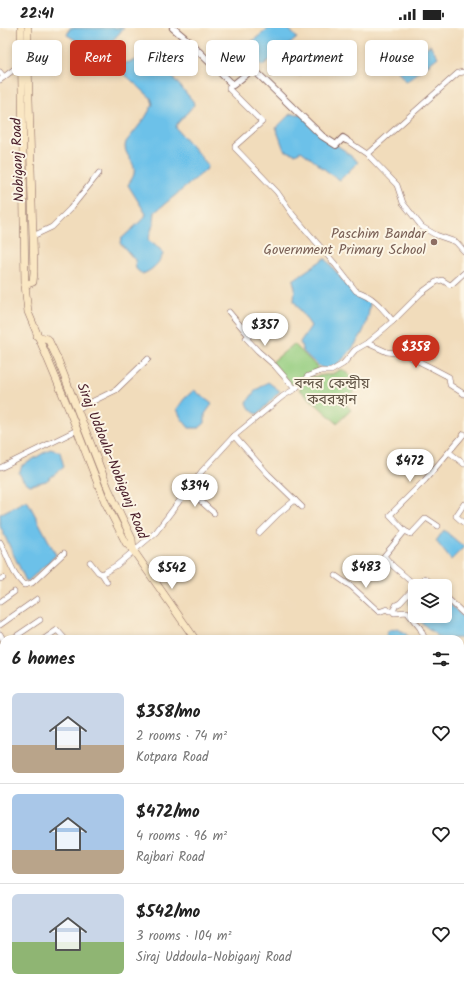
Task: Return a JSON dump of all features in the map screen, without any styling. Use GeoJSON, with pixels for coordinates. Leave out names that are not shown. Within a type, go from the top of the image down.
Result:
{"type":"FeatureCollection","features":[{"type":"Feature","properties":{"kind":"main road","name":"Nobiganj Road"},"geometry":{"type":"LineString","coordinates":[[22,28],[23,40]]}},
{"type":"Feature","properties":{"kind":"main road","name":"Nobiganj Road"},"geometry":{"type":"LineString","coordinates":[[27,40],[28,28]]}},
{"type":"Feature","properties":{"kind":"main road","name":"Nobiganj Road"},"geometry":{"type":"LineString","coordinates":[[25,76],[25,285],[28,312],[59,385]]}},
{"type":"Feature","properties":{"kind":"main road","name":"Nobiganj Road"},"geometry":{"type":"LineString","coordinates":[[25,285],[33,282],[34,278],[26,76]]}},
{"type":"Feature","properties":{"kind":"main road","name":"Nobiganj Road"},"geometry":{"type":"LineString","coordinates":[[38,336],[44,337],[51,343],[66,382]]}},
{"type":"Feature","properties":{"kind":"main road"},"geometry":{"type":"LineString","coordinates":[[59,385],[66,382]]}},
{"type":"Feature","properties":{"kind":"main road","name":"Siraj Uddoula-Nobiganj Road"},"geometry":{"type":"LineString","coordinates":[[66,382],[108,488],[130,535],[133,550]]}},
{"type":"Feature","properties":{"kind":"main road","name":"Siraj Uddoula-Nobiganj Road"},"geometry":{"type":"LineString","coordinates":[[59,385],[105,502],[126,543],[133,550],[192,635]]}},
{"type":"Feature","properties":{"kind":"street"},"geometry":{"type":"LineString","coordinates":[[173,28],[232,85]]}},
{"type":"Feature","properties":{"kind":"street"},"geometry":{"type":"LineString","coordinates":[[393,321],[374,300],[361,292],[356,291],[293,215],[277,192],[235,148],[235,146],[262,122],[229,87],[253,69],[322,136],[336,145],[343,138],[367,154],[397,185],[403,203],[422,227],[456,242],[464,251]]}},
{"type":"Feature","properties":{"kind":"street"},"geometry":{"type":"LineString","coordinates":[[0,72],[2,79],[12,72]]}},
{"type":"Feature","properties":{"kind":"street"},"geometry":{"type":"LineString","coordinates":[[367,154],[458,73],[464,72]]}},
{"type":"Feature","properties":{"kind":"street"},"geometry":{"type":"LineString","coordinates":[[33,236],[52,227],[70,209],[99,173]]}},
{"type":"Feature","properties":{"kind":"street"},"geometry":{"type":"LineString","coordinates":[[102,574],[117,565],[156,532],[202,471],[234,436],[283,396],[294,389],[308,376],[321,371],[331,371],[343,364],[355,350],[367,343],[436,282],[442,280],[450,285],[463,275]]}},
{"type":"Feature","properties":{"kind":"street"},"geometry":{"type":"LineString","coordinates":[[229,312],[249,336],[246,338],[258,352],[275,366],[294,389]]}},
{"type":"Feature","properties":{"kind":"street"},"geometry":{"type":"LineString","coordinates":[[367,343],[387,352],[404,354],[432,368],[449,377],[450,384],[464,394]]}},
{"type":"Feature","properties":{"kind":"street"},"geometry":{"type":"LineString","coordinates":[[77,408],[116,390],[148,359]]}},
{"type":"Feature","properties":{"kind":"street"},"geometry":{"type":"LineString","coordinates":[[0,468],[77,430]]}},
{"type":"Feature","properties":{"kind":"street"},"geometry":{"type":"LineString","coordinates":[[438,526],[426,518],[411,534],[405,531],[390,515],[425,480],[464,434]]}},
{"type":"Feature","properties":{"kind":"street"},"geometry":{"type":"LineString","coordinates":[[234,436],[268,474],[302,507]]}},
{"type":"Feature","properties":{"kind":"street"},"geometry":{"type":"LineString","coordinates":[[449,452],[464,464]]}},
{"type":"Feature","properties":{"kind":"street"},"geometry":{"type":"LineString","coordinates":[[188,490],[214,513]]}},
{"type":"Feature","properties":{"kind":"street"},"geometry":{"type":"LineString","coordinates":[[259,533],[295,500]]}},
{"type":"Feature","properties":{"kind":"street"},"geometry":{"type":"LineString","coordinates":[[464,504],[456,516],[464,523]]}},
{"type":"Feature","properties":{"kind":"street"},"geometry":{"type":"LineString","coordinates":[[405,531],[384,556],[392,566],[408,579]]}},
{"type":"Feature","properties":{"kind":"street"},"geometry":{"type":"LineString","coordinates":[[0,542],[15,573],[24,584],[32,583],[64,553]]}},
{"type":"Feature","properties":{"kind":"street"},"geometry":{"type":"LineString","coordinates":[[90,562],[98,572],[102,574],[107,582]]}},
{"type":"Feature","properties":{"kind":"street"},"geometry":{"type":"LineString","coordinates":[[336,576],[352,587],[379,612],[387,609],[389,611],[393,611],[394,613],[407,612],[420,628],[423,635]]}},
{"type":"Feature","properties":{"kind":"street"},"geometry":{"type":"LineString","coordinates":[[0,602],[14,592]]}},
{"type":"Feature","properties":{"kind":"street"},"geometry":{"type":"LineString","coordinates":[[393,611],[396,605],[408,594]]}},
{"type":"Feature","properties":{"kind":"street"},"geometry":{"type":"LineString","coordinates":[[0,625],[37,599]]}},
{"type":"Feature","properties":{"kind":"street"},"geometry":{"type":"LineString","coordinates":[[452,603],[464,614]]}},
{"type":"Feature","properties":{"kind":"street"},"geometry":{"type":"LineString","coordinates":[[18,635],[40,620]]}},
{"type":"Feature","properties":{"kind":"street"},"geometry":{"type":"LineString","coordinates":[[50,635],[57,630],[61,635]]}},
{"type":"Feature","properties":{"kind":"green space"},"geometry":{"type":"Polygon","coordinates":[[[294,344],[319,369],[293,386],[272,362],[294,344]]]}},
{"type":"Feature","properties":{"kind":"green space","name":"বন্দর কেন্দ্রীয় কবরস্থান"},"geometry":{"type":"Polygon","coordinates":[[[342,369],[356,381],[352,396],[346,404],[351,410],[337,423],[299,389],[311,377],[332,374],[342,369]]]}},
{"type":"Feature","properties":{"kind":"water"},"geometry":{"type":"Polygon","coordinates":[[[70,28],[124,28],[113,40],[76,40],[67,35],[70,28]]]}},
{"type":"Feature","properties":{"kind":"water"},"geometry":{"type":"Polygon","coordinates":[[[269,28],[288,28],[297,38],[294,40],[267,40],[267,62],[262,66],[259,63],[259,40],[254,40],[269,28]]]}},
{"type":"Feature","properties":{"kind":"water"},"geometry":{"type":"Polygon","coordinates":[[[430,45],[438,57],[428,65],[428,46],[430,45]]]}},
{"type":"Feature","properties":{"kind":"water"},"geometry":{"type":"Polygon","coordinates":[[[133,61],[134,76],[172,76],[193,101],[194,105],[177,124],[176,128],[208,165],[206,170],[155,212],[154,222],[148,240],[160,249],[163,254],[160,261],[154,267],[142,274],[136,269],[135,260],[120,243],[121,239],[144,218],[146,214],[128,185],[134,175],[134,169],[125,146],[126,142],[145,118],[153,104],[151,98],[126,75],[126,63],[133,61]]]}},
{"type":"Feature","properties":{"kind":"water"},"geometry":{"type":"Polygon","coordinates":[[[401,76],[414,76],[406,82],[401,76]]]}},
{"type":"Feature","properties":{"kind":"water"},"geometry":{"type":"Polygon","coordinates":[[[290,114],[302,114],[325,138],[344,150],[358,162],[340,180],[301,151],[295,154],[284,150],[276,128],[290,114]]]}},
{"type":"Feature","properties":{"kind":"water"},"geometry":{"type":"Polygon","coordinates":[[[325,258],[352,292],[370,301],[366,322],[362,334],[358,340],[342,360],[330,368],[324,369],[303,351],[300,342],[311,326],[294,301],[295,288],[293,280],[325,258]]]}},
{"type":"Feature","properties":{"kind":"water"},"geometry":{"type":"Polygon","coordinates":[[[268,382],[280,391],[258,414],[251,410],[247,402],[255,391],[268,382]]]}},
{"type":"Feature","properties":{"kind":"water"},"geometry":{"type":"Polygon","coordinates":[[[194,390],[212,404],[205,414],[205,423],[199,428],[189,428],[181,418],[177,409],[184,399],[194,390]]]}},
{"type":"Feature","properties":{"kind":"water"},"geometry":{"type":"Polygon","coordinates":[[[50,449],[60,452],[64,467],[46,481],[30,485],[23,480],[19,473],[22,466],[50,449]]]}},
{"type":"Feature","properties":{"kind":"water"},"geometry":{"type":"Polygon","coordinates":[[[27,500],[56,555],[28,581],[26,581],[0,526],[0,514],[27,500]]]}},
{"type":"Feature","properties":{"kind":"water"},"geometry":{"type":"Polygon","coordinates":[[[444,530],[464,547],[451,560],[436,541],[444,530]]]}},
{"type":"Feature","properties":{"kind":"water"},"geometry":{"type":"Polygon","coordinates":[[[452,606],[464,618],[464,635],[436,635],[422,623],[452,623],[452,606]]]}},
{"type":"Feature","properties":{"kind":"water"},"geometry":{"type":"Polygon","coordinates":[[[397,629],[407,635],[386,635],[389,630],[397,629]]]}},
{"type":"Feature","properties":{"kind":"place","name":"Paschim Bandar Government Primary School"},"geometry":{"type":"Point","coordinates":[434,242]}}]}
